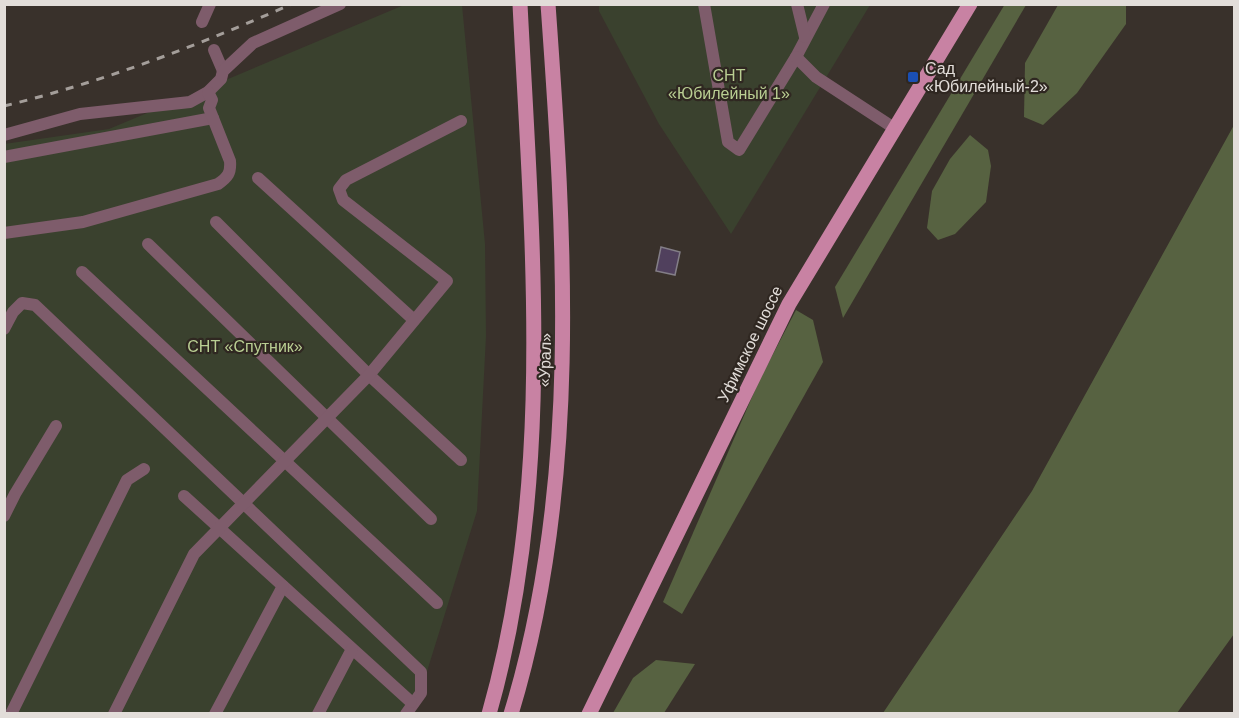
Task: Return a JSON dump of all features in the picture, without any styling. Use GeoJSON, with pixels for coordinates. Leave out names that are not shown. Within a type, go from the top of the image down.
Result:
{"type":"FeatureCollection","features":[{"type":"Feature","properties":{"kind":"main road","name":"«Урал»"},"geometry":{"type":"LineString","coordinates":[[489,714],[499,680],[523,557],[533,426],[535,285],[520,4]]}},
{"type":"Feature","properties":{"kind":"main road","name":"Уфимское шоссе"},"geometry":{"type":"LineString","coordinates":[[589,714],[789,303],[970,4]]}},
{"type":"Feature","properties":{"kind":"main road","name":"«Урал»"},"geometry":{"type":"LineString","coordinates":[[511,714],[543,572],[560,451],[564,319],[548,7]]}},
{"type":"Feature","properties":{"kind":"lane"},"geometry":{"type":"LineString","coordinates":[[202,22],[210,4]]}},
{"type":"Feature","properties":{"kind":"lane"},"geometry":{"type":"LineString","coordinates":[[4,135],[80,114],[171,106],[190,102],[208,92],[221,79],[223,71],[253,43],[340,4]]}},
{"type":"Feature","properties":{"kind":"lane"},"geometry":{"type":"LineString","coordinates":[[704,4],[728,142],[739,150],[796,57],[824,4]]}},
{"type":"Feature","properties":{"kind":"lane"},"geometry":{"type":"LineString","coordinates":[[797,4],[805,37]]}},
{"type":"Feature","properties":{"kind":"lane"},"geometry":{"type":"LineString","coordinates":[[214,50],[223,71]]}},
{"type":"Feature","properties":{"kind":"lane"},"geometry":{"type":"LineString","coordinates":[[796,57],[816,77],[894,128]]}},
{"type":"Feature","properties":{"kind":"lane"},"geometry":{"type":"LineString","coordinates":[[4,233],[83,222],[218,184],[227,178],[231,169],[208,108],[212,100],[208,92]]}},
{"type":"Feature","properties":{"kind":"lane"},"geometry":{"type":"LineString","coordinates":[[4,157],[213,118]]}},
{"type":"Feature","properties":{"kind":"lane"},"geometry":{"type":"LineString","coordinates":[[114,714],[194,554],[369,375],[447,281],[343,200],[339,189],[346,180],[460,121]]}},
{"type":"Feature","properties":{"kind":"lane"},"geometry":{"type":"LineString","coordinates":[[258,178],[414,320]]}},
{"type":"Feature","properties":{"kind":"lane"},"geometry":{"type":"LineString","coordinates":[[216,222],[369,375],[462,460]]}},
{"type":"Feature","properties":{"kind":"lane"},"geometry":{"type":"LineString","coordinates":[[148,244],[431,519]]}},
{"type":"Feature","properties":{"kind":"lane"},"geometry":{"type":"LineString","coordinates":[[82,272],[437,603]]}},
{"type":"Feature","properties":{"kind":"lane"},"geometry":{"type":"LineString","coordinates":[[4,329],[13,312],[22,303],[35,305],[421,672],[421,693],[409,708],[352,649],[184,496]]}},
{"type":"Feature","properties":{"kind":"lane"},"geometry":{"type":"LineString","coordinates":[[4,516],[56,426]]}},
{"type":"Feature","properties":{"kind":"lane"},"geometry":{"type":"LineString","coordinates":[[11,714],[127,480],[144,469]]}},
{"type":"Feature","properties":{"kind":"lane"},"geometry":{"type":"LineString","coordinates":[[215,714],[283,586]]}},
{"type":"Feature","properties":{"kind":"lane"},"geometry":{"type":"LineString","coordinates":[[318,714],[352,649]]}},
{"type":"Feature","properties":{"kind":"green space"},"geometry":{"type":"Polygon","coordinates":[[[1005,4],[1026,5],[843,318],[835,287],[1005,4]]]}},
{"type":"Feature","properties":{"kind":"green space","name":"СНТ «Спутник»"},"geometry":{"type":"Polygon","coordinates":[[[404,5],[462,5],[485,244],[486,336],[477,511],[414,713],[5,713],[4,144],[109,129],[404,5]]]}},
{"type":"Feature","properties":{"kind":"green space","name":"СНТ «Юбилейный 1»"},"geometry":{"type":"Polygon","coordinates":[[[599,5],[870,5],[731,234],[659,124],[599,11],[599,5]]]}},
{"type":"Feature","properties":{"kind":"green space"},"geometry":{"type":"Polygon","coordinates":[[[1058,5],[1126,5],[1126,24],[1077,93],[1043,125],[1024,117],[1025,63],[1058,5]]]}},
{"type":"Feature","properties":{"kind":"green space"},"geometry":{"type":"Polygon","coordinates":[[[1234,125],[1234,634],[1177,713],[883,713],[1032,491],[1234,125]]]}},
{"type":"Feature","properties":{"kind":"green space"},"geometry":{"type":"Polygon","coordinates":[[[970,135],[988,150],[991,166],[986,202],[955,234],[938,240],[927,228],[932,191],[950,159],[970,135]]]}},
{"type":"Feature","properties":{"kind":"green space"},"geometry":{"type":"Polygon","coordinates":[[[796,310],[813,320],[823,362],[682,614],[663,602],[759,381],[796,310]]]}},
{"type":"Feature","properties":{"kind":"green space"},"geometry":{"type":"Polygon","coordinates":[[[656,660],[695,664],[664,713],[613,713],[633,678],[656,660]]]}},
{"type":"Feature","properties":{"kind":"building"},"geometry":{"type":"Polygon","coordinates":[[[661,247],[680,252],[675,275],[656,271],[661,247]]]}},
{"type":"Feature","properties":{"kind":"railway"},"geometry":{"type":"LineString","coordinates":[[4,106],[114,74],[222,34],[292,4]]}},
{"type":"Feature","properties":{"kind":"place","name":"Сад «Юбилейный-2»"},"geometry":{"type":"Point","coordinates":[913,77]}}]}
